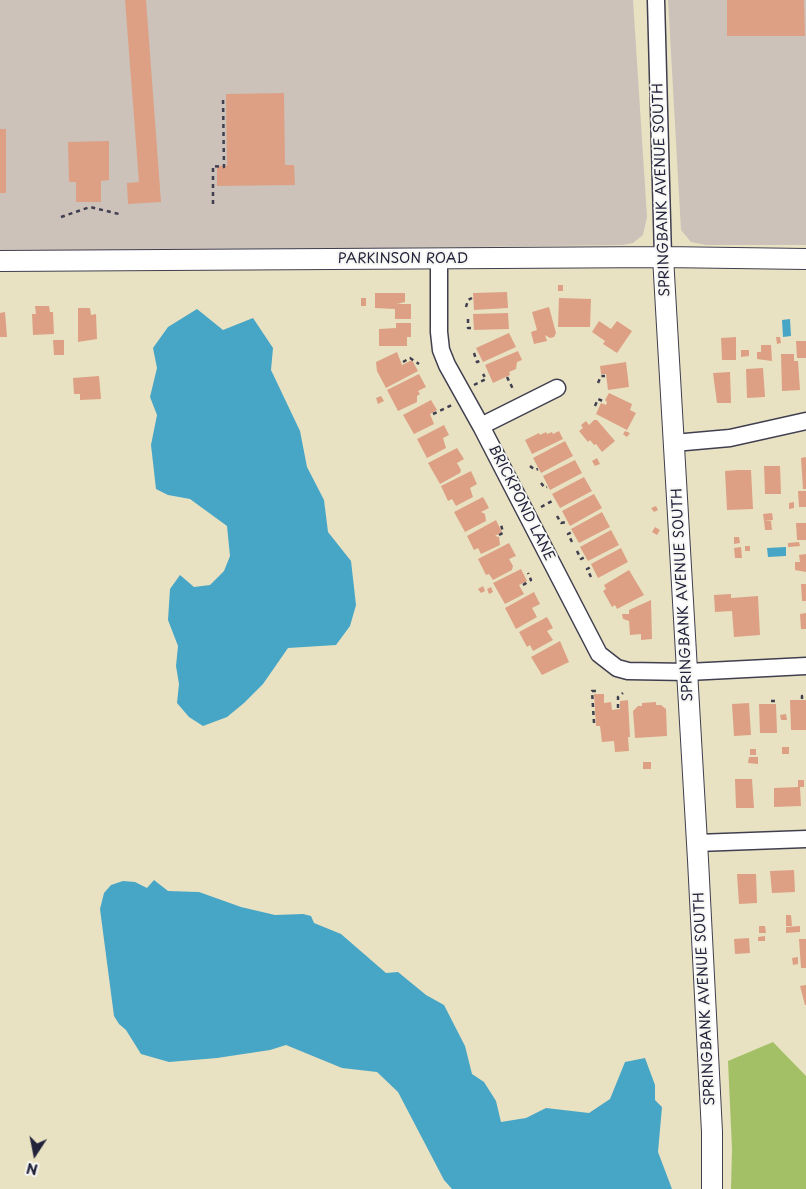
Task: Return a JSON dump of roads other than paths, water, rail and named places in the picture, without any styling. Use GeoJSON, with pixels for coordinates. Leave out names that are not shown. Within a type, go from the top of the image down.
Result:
{"type":"FeatureCollection","features":[{"type":"Feature","properties":{"kind":"main road","name":"PARKINSON ROAD"},"geometry":{"type":"LineString","coordinates":[[0,261],[439,260],[663,257],[806,259]]}},
{"type":"Feature","properties":{"kind":"main road","name":"SPRINGBANK AVENUE SOUTH"},"geometry":{"type":"LineString","coordinates":[[663,257],[697,843],[712,1132],[712,1189]]}},
{"type":"Feature","properties":{"kind":"street","name":"SPRINGBANK AVENUE SOUTH"},"geometry":{"type":"LineString","coordinates":[[656,0],[663,257]]}},
{"type":"Feature","properties":{"kind":"street","name":"BRICKPOND LANE"},"geometry":{"type":"LineString","coordinates":[[439,260],[441,350],[447,365],[481,426],[599,654],[617,668],[628,671],[688,672],[806,666]]}},
{"type":"Feature","properties":{"kind":"street"},"geometry":{"type":"LineString","coordinates":[[481,426],[557,388]]}},
{"type":"Feature","properties":{"kind":"street"},"geometry":{"type":"LineString","coordinates":[[674,443],[730,438],[806,421]]}},
{"type":"Feature","properties":{"kind":"street"},"geometry":{"type":"LineString","coordinates":[[697,843],[806,839]]}},
{"type":"Feature","properties":{"kind":"water"},"geometry":{"type":"Polygon","coordinates":[[[197,309],[223,330],[253,318],[273,348],[271,370],[300,431],[307,467],[324,500],[328,532],[351,561],[356,605],[350,626],[336,645],[288,648],[263,684],[244,703],[227,717],[203,726],[189,717],[177,703],[179,684],[176,666],[178,646],[168,620],[170,589],[180,575],[194,587],[210,585],[224,571],[230,556],[227,526],[190,499],[168,495],[156,489],[151,445],[157,415],[150,397],[157,368],[153,348],[168,327],[197,309]]]}},
{"type":"Feature","properties":{"kind":"water"},"geometry":{"type":"Polygon","coordinates":[[[790,319],[791,336],[783,337],[782,320],[790,319]]]}},
{"type":"Feature","properties":{"kind":"water"},"geometry":{"type":"Polygon","coordinates":[[[786,547],[786,556],[768,557],[767,548],[786,547]]]}},
{"type":"Feature","properties":{"kind":"water"},"geometry":{"type":"Polygon","coordinates":[[[154,880],[168,891],[199,892],[241,907],[275,915],[303,914],[311,916],[314,923],[341,934],[386,973],[398,972],[426,995],[444,1005],[465,1046],[472,1074],[484,1082],[496,1101],[501,1122],[526,1118],[546,1108],[589,1113],[610,1099],[625,1062],[645,1058],[655,1085],[655,1100],[662,1107],[658,1152],[672,1189],[452,1189],[444,1180],[398,1092],[377,1072],[342,1068],[286,1045],[270,1050],[217,1058],[169,1062],[141,1054],[126,1030],[114,1016],[100,909],[104,893],[111,885],[123,881],[135,882],[147,888],[154,880]]]}}]}
